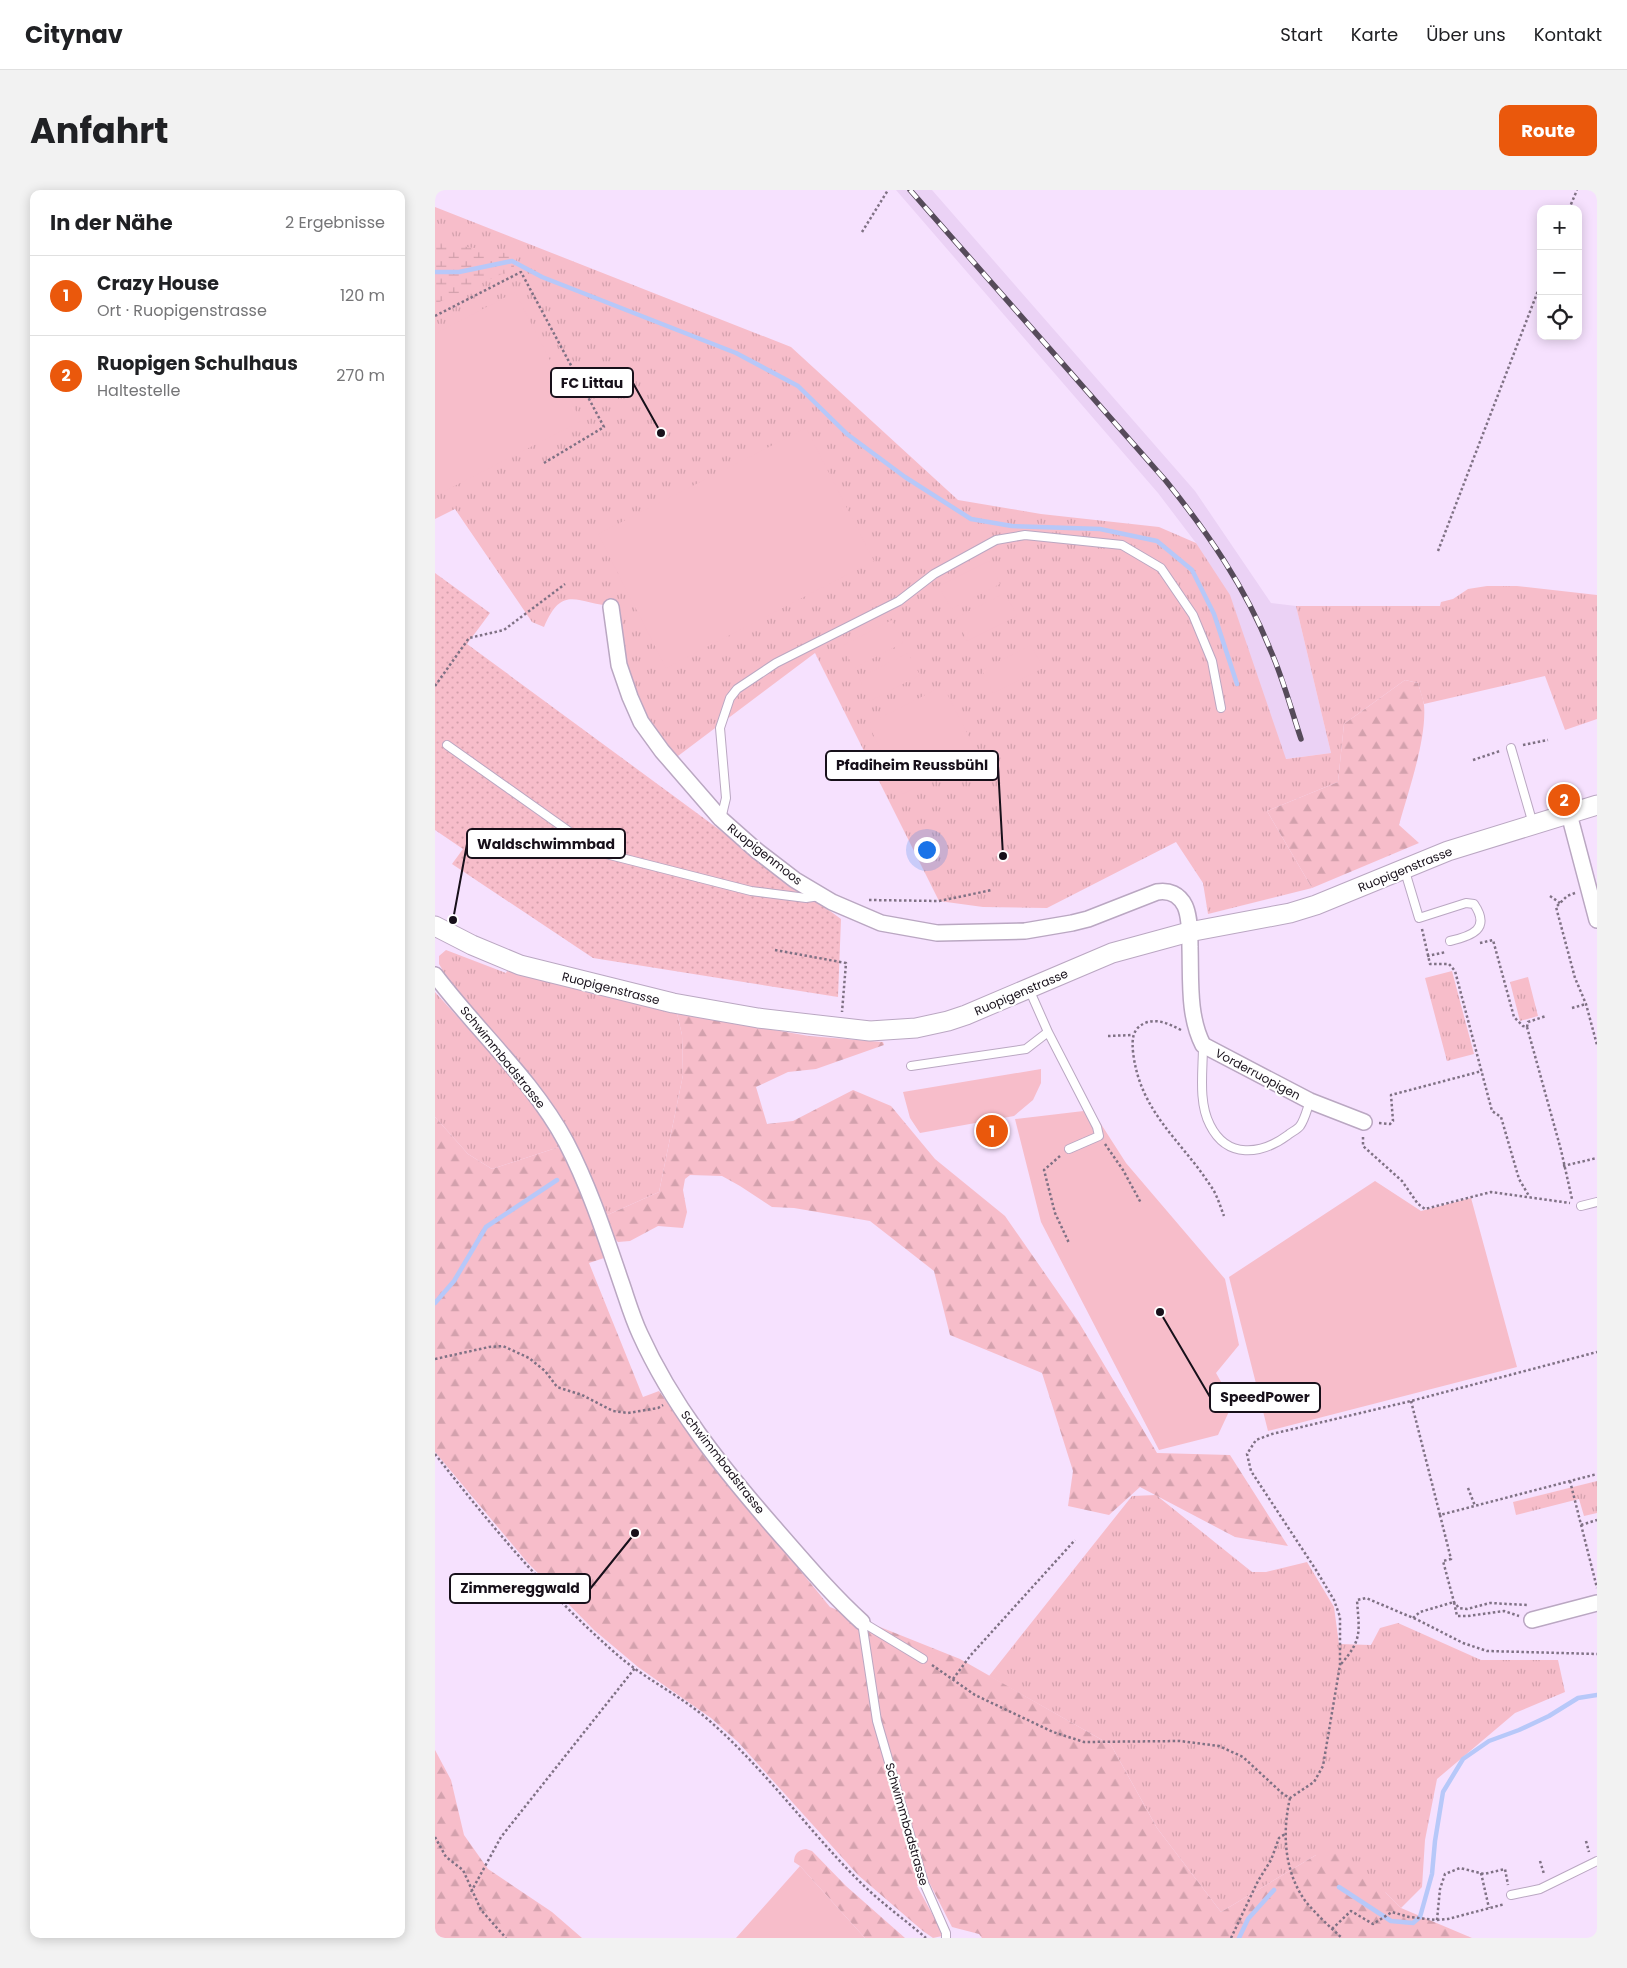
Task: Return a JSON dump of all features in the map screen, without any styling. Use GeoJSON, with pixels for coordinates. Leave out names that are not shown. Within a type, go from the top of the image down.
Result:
{"type":"FeatureCollection","features":[{"type":"Feature","properties":{"kind":"street","name":"Ruopigenmoos"},"geometry":{"type":"LineString","coordinates":[[611,608],[619,665],[630,697],[641,722],[662,751],[721,819],[787,874],[823,896],[881,923],[937,932],[1006,932],[1072,924],[1165,890],[1172,892],[1181,899],[1186,908],[1189,932]]}},
{"type":"Feature","properties":{"kind":"street","name":"Ruopigenstrasse"},"geometry":{"type":"LineString","coordinates":[[435,926],[472,945],[519,965],[673,1003],[813,1026],[869,1031],[916,1028],[966,1015],[1112,953],[1189,932],[1316,905],[1448,851],[1597,806]]}},
{"type":"Feature","properties":{"kind":"street"},"geometry":{"type":"LineString","coordinates":[[1569,814],[1597,920]]}},
{"type":"Feature","properties":{"kind":"street"},"geometry":{"type":"LineString","coordinates":[[1189,932],[1193,1016],[1200,1038]]}},
{"type":"Feature","properties":{"kind":"street","name":"Schwimmbadstrasse"},"geometry":{"type":"LineString","coordinates":[[435,975],[526,1082],[566,1143],[584,1181],[639,1331],[674,1398],[696,1431],[737,1484],[826,1588],[863,1622]]}},
{"type":"Feature","properties":{"kind":"street","name":"Vorderruopigen"},"geometry":{"type":"LineString","coordinates":[[1200,1038],[1310,1101],[1364,1122]]}},
{"type":"Feature","properties":{"kind":"street"},"geometry":{"type":"LineString","coordinates":[[1532,1620],[1597,1603]]}},
{"type":"Feature","properties":{"kind":"lane"},"geometry":{"type":"LineString","coordinates":[[721,819],[726,798],[720,728],[730,698],[737,689],[776,663],[899,601],[934,574],[995,540],[1025,535],[1122,544],[1161,568],[1193,614],[1212,661],[1221,708]]}},
{"type":"Feature","properties":{"kind":"lane"},"geometry":{"type":"LineString","coordinates":[[447,745],[591,847],[606,854],[751,891],[806,898],[823,896]]}},
{"type":"Feature","properties":{"kind":"lane"},"geometry":{"type":"LineString","coordinates":[[1511,748],[1533,824]]}},
{"type":"Feature","properties":{"kind":"lane"},"geometry":{"type":"LineString","coordinates":[[1404,868],[1419,918],[1466,903],[1474,904],[1480,916],[1479,928],[1474,934],[1450,941]]}},
{"type":"Feature","properties":{"kind":"lane"},"geometry":{"type":"LineString","coordinates":[[1029,988],[1047,1032],[1097,1127],[1099,1136],[1069,1149]]}},
{"type":"Feature","properties":{"kind":"lane"},"geometry":{"type":"LineString","coordinates":[[911,1066],[1026,1049],[1047,1032]]}},
{"type":"Feature","properties":{"kind":"lane"},"geometry":{"type":"LineString","coordinates":[[1200,1038],[1203,1103],[1213,1132],[1227,1144],[1235,1148],[1253,1151],[1270,1147],[1299,1126],[1310,1101]]}},
{"type":"Feature","properties":{"kind":"lane"},"geometry":{"type":"LineString","coordinates":[[1581,1206],[1597,1202]]}},
{"type":"Feature","properties":{"kind":"lane"},"geometry":{"type":"LineString","coordinates":[[863,1622],[923,1659]]}},
{"type":"Feature","properties":{"kind":"lane","name":"Schwimmbadstrasse"},"geometry":{"type":"LineString","coordinates":[[863,1622],[877,1721],[924,1883],[947,1938]]}},
{"type":"Feature","properties":{"kind":"lane"},"geometry":{"type":"LineString","coordinates":[[1511,1895],[1541,1889],[1597,1861]]}},
{"type":"Feature","properties":{"kind":"path"},"geometry":{"type":"LineString","coordinates":[[862,232],[888,190]]}},
{"type":"Feature","properties":{"kind":"path"},"geometry":{"type":"LineString","coordinates":[[1571,205],[1577,190]]}},
{"type":"Feature","properties":{"kind":"path"},"geometry":{"type":"LineString","coordinates":[[435,316],[521,272],[603,427],[544,463]]}},
{"type":"Feature","properties":{"kind":"path"},"geometry":{"type":"LineString","coordinates":[[1438,551],[1537,294]]}},
{"type":"Feature","properties":{"kind":"path"},"geometry":{"type":"LineString","coordinates":[[435,686],[469,638],[504,630],[565,584]]}},
{"type":"Feature","properties":{"kind":"path"},"geometry":{"type":"LineString","coordinates":[[1589,889],[1567,896],[1555,907],[1575,978],[1586,1004],[1597,1045]]}},
{"type":"Feature","properties":{"kind":"path"},"geometry":{"type":"LineString","coordinates":[[861,900],[939,901],[992,890]]}},
{"type":"Feature","properties":{"kind":"path"},"geometry":{"type":"LineString","coordinates":[[1549,896],[1559,903]]}},
{"type":"Feature","properties":{"kind":"path"},"geometry":{"type":"LineString","coordinates":[[1419,918],[1430,964],[1449,964],[1455,970],[1492,1110],[1501,1118],[1519,1179],[1530,1197]]}},
{"type":"Feature","properties":{"kind":"path"},"geometry":{"type":"LineString","coordinates":[[1477,944],[1493,940],[1514,1017],[1527,1027]]}},
{"type":"Feature","properties":{"kind":"path"},"geometry":{"type":"LineString","coordinates":[[775,950],[846,963],[843,996]]}},
{"type":"Feature","properties":{"kind":"path"},"geometry":{"type":"LineString","coordinates":[[1427,956],[1452,950]]}},
{"type":"Feature","properties":{"kind":"path"},"geometry":{"type":"LineString","coordinates":[[1572,1008],[1586,1004]]}},
{"type":"Feature","properties":{"kind":"path"},"geometry":{"type":"LineString","coordinates":[[1482,1071],[1391,1096],[1390,1101],[1394,1114],[1393,1121],[1390,1124],[1364,1122],[1363,1146],[1402,1181],[1418,1204],[1425,1209],[1491,1192],[1573,1204],[1527,1027],[1528,1022],[1545,1016]]}},
{"type":"Feature","properties":{"kind":"path"},"geometry":{"type":"LineString","coordinates":[[1200,1038],[1187,1034],[1165,1022],[1151,1021],[1136,1029],[1133,1035],[1134,1060],[1140,1083],[1157,1118],[1211,1186],[1224,1216]]}},
{"type":"Feature","properties":{"kind":"path"},"geometry":{"type":"LineString","coordinates":[[1107,1036],[1133,1035]]}},
{"type":"Feature","properties":{"kind":"path"},"geometry":{"type":"LineString","coordinates":[[1099,1136],[1123,1170],[1141,1202]]}},
{"type":"Feature","properties":{"kind":"path"},"geometry":{"type":"LineString","coordinates":[[1069,1149],[1044,1170],[1055,1213],[1069,1244]]}},
{"type":"Feature","properties":{"kind":"path"},"geometry":{"type":"LineString","coordinates":[[1563,1166],[1597,1158]]}},
{"type":"Feature","properties":{"kind":"path"},"geometry":{"type":"LineString","coordinates":[[435,1360],[489,1347],[503,1346],[529,1358],[545,1371],[557,1387],[582,1395],[613,1411],[628,1414],[649,1410],[658,1408],[674,1398]]}},
{"type":"Feature","properties":{"kind":"path"},"geometry":{"type":"LineString","coordinates":[[1342,1938],[1306,1901],[1293,1880],[1285,1834],[1290,1798],[1314,1782],[1323,1766],[1340,1665],[1340,1617],[1334,1600],[1251,1471],[1247,1454],[1256,1440],[1272,1434],[1597,1352]]}},
{"type":"Feature","properties":{"kind":"path"},"geometry":{"type":"LineString","coordinates":[[1411,1400],[1451,1559],[1443,1561],[1457,1616],[1505,1610],[1532,1620]]}},
{"type":"Feature","properties":{"kind":"path"},"geometry":{"type":"LineString","coordinates":[[435,1454],[524,1563],[591,1631],[623,1659],[713,1724],[752,1762],[825,1846],[860,1882],[926,1938]]}},
{"type":"Feature","properties":{"kind":"path"},"geometry":{"type":"LineString","coordinates":[[1440,1515],[1597,1474]]}},
{"type":"Feature","properties":{"kind":"path"},"geometry":{"type":"LineString","coordinates":[[1569,1481],[1597,1588]]}},
{"type":"Feature","properties":{"kind":"path"},"geometry":{"type":"LineString","coordinates":[[1468,1488],[1475,1506]]}},
{"type":"Feature","properties":{"kind":"path"},"geometry":{"type":"LineString","coordinates":[[1581,1525],[1597,1520]]}},
{"type":"Feature","properties":{"kind":"path"},"geometry":{"type":"LineString","coordinates":[[953,1679],[969,1656],[1075,1540]]}},
{"type":"Feature","properties":{"kind":"path"},"geometry":{"type":"LineString","coordinates":[[1340,1665],[1353,1650],[1359,1636],[1357,1600],[1366,1598],[1413,1618],[1463,1643],[1487,1651],[1597,1654]]}},
{"type":"Feature","properties":{"kind":"path"},"geometry":{"type":"LineString","coordinates":[[1413,1618],[1420,1612],[1454,1602]]}},
{"type":"Feature","properties":{"kind":"path"},"geometry":{"type":"LineString","coordinates":[[1454,1602],[1459,1608],[1467,1609],[1490,1603],[1528,1605],[1532,1620]]}},
{"type":"Feature","properties":{"kind":"path"},"geometry":{"type":"LineString","coordinates":[[923,1659],[975,1695],[1053,1732],[1085,1742],[1180,1741],[1219,1746],[1243,1757],[1283,1794],[1290,1798]]}},
{"type":"Feature","properties":{"kind":"path"},"geometry":{"type":"LineString","coordinates":[[471,1892],[501,1837],[635,1668]]}},
{"type":"Feature","properties":{"kind":"path"},"geometry":{"type":"LineString","coordinates":[[1231,1938],[1258,1881],[1271,1860],[1279,1838],[1285,1834]]}},
{"type":"Feature","properties":{"kind":"path"},"geometry":{"type":"LineString","coordinates":[[435,1837],[446,1857],[463,1870],[471,1892],[481,1910],[506,1938]]}},
{"type":"Feature","properties":{"kind":"path"},"geometry":{"type":"LineString","coordinates":[[1332,1929],[1351,1911],[1373,1924],[1392,1912],[1409,1917],[1437,1920],[1448,1919],[1512,1902],[1505,1870],[1484,1874],[1460,1868],[1445,1874],[1440,1889],[1437,1920]]}},
{"type":"Feature","properties":{"kind":"path"},"geometry":{"type":"LineString","coordinates":[[1481,1873],[1489,1908]]}},
{"type":"Feature","properties":{"kind":"shaded area"},"geometry":{"type":"Polygon","coordinates":[[[896,190],[932,190],[1195,491],[1271,603],[1296,606],[1331,753],[1285,759],[1196,543],[1158,493],[896,190]]]}},
{"type":"Feature","properties":{"kind":"green space"},"geometry":{"type":"Polygon","coordinates":[[[435,207],[791,347],[958,500],[1041,514],[1159,527],[1196,543],[1230,595],[1286,759],[1331,753],[1296,606],[1440,606],[1441,602],[1453,599],[1468,589],[1487,586],[1517,586],[1597,595],[1597,719],[1565,730],[1545,676],[1424,704],[1418,683],[1405,680],[1344,724],[1338,782],[1267,811],[1312,888],[1208,914],[1203,883],[1176,842],[1047,908],[983,907],[939,901],[815,653],[674,759],[640,707],[627,670],[615,606],[573,599],[565,600],[551,613],[544,627],[532,622],[455,509],[435,519],[435,207]]]}},
{"type":"Feature","properties":{"kind":"green space"},"geometry":{"type":"Polygon","coordinates":[[[435,237],[449,244],[518,255],[513,269],[435,304],[435,237]]]}},
{"type":"Feature","properties":{"kind":"green space"},"geometry":{"type":"Polygon","coordinates":[[[515,292],[581,421],[435,496],[435,334],[515,292]]]}},
{"type":"Feature","properties":{"kind":"green space"},"geometry":{"type":"Polygon","coordinates":[[[806,428],[874,561],[666,668],[598,534],[806,428]]]}},
{"type":"Feature","properties":{"kind":"green space"},"geometry":{"type":"Polygon","coordinates":[[[989,561],[1000,584],[951,609],[939,586],[989,561]]]}},
{"type":"Feature","properties":{"kind":"green space"},"geometry":{"type":"Polygon","coordinates":[[[435,573],[490,613],[467,644],[841,919],[838,997],[593,958],[452,864],[463,849],[435,830],[435,573]]]}},
{"type":"Feature","properties":{"kind":"green space"},"geometry":{"type":"Polygon","coordinates":[[[1005,593],[1017,616],[967,641],[956,618],[1005,593]]]}},
{"type":"Feature","properties":{"kind":"green space"},"geometry":{"type":"Polygon","coordinates":[[[892,620],[903,643],[854,668],[842,646],[892,620]]]}},
{"type":"Feature","properties":{"kind":"green space"},"geometry":{"type":"Polygon","coordinates":[[[1031,645],[1043,668],[993,693],[982,670],[1031,645]]]}},
{"type":"Feature","properties":{"kind":"green space"},"geometry":{"type":"Polygon","coordinates":[[[908,653],[920,675],[870,701],[859,678],[908,653]]]}},
{"type":"Feature","properties":{"kind":"green space"},"geometry":{"type":"Polygon","coordinates":[[[1405,680],[1418,683],[1424,705],[1424,719],[1420,749],[1399,825],[1419,843],[1312,888],[1267,811],[1338,782],[1344,724],[1405,680]]]}},
{"type":"Feature","properties":{"kind":"green space"},"geometry":{"type":"Polygon","coordinates":[[[943,686],[979,756],[903,794],[868,724],[943,686]]]}},
{"type":"Feature","properties":{"kind":"green space"},"geometry":{"type":"Polygon","coordinates":[[[446,950],[506,973],[508,969],[590,993],[677,1013],[682,1035],[683,1075],[659,1192],[605,1216],[596,1192],[438,972],[442,969],[439,964],[439,956],[446,950]]]}},
{"type":"Feature","properties":{"kind":"green space"},"geometry":{"type":"Polygon","coordinates":[[[1452,971],[1474,1054],[1447,1061],[1425,978],[1452,971]]]}},
{"type":"Feature","properties":{"kind":"green space"},"geometry":{"type":"Polygon","coordinates":[[[1528,977],[1538,1016],[1520,1021],[1510,982],[1528,977]]]}},
{"type":"Feature","properties":{"kind":"green space"},"geometry":{"type":"Polygon","coordinates":[[[435,992],[505,1069],[535,1107],[559,1147],[492,1169],[468,1154],[435,1117],[435,992]]]}},
{"type":"Feature","properties":{"kind":"green space"},"geometry":{"type":"Polygon","coordinates":[[[677,1013],[809,1036],[883,1042],[884,1045],[816,1069],[788,1072],[756,1087],[767,1124],[793,1121],[853,1090],[891,1106],[935,1159],[1005,1216],[1078,1321],[1157,1453],[1230,1455],[1288,1546],[1235,1537],[1140,1487],[1109,1515],[1068,1506],[1073,1471],[1042,1373],[950,1335],[934,1271],[870,1221],[794,1208],[772,1207],[722,1176],[690,1175],[685,1179],[683,1190],[687,1212],[683,1228],[658,1226],[630,1241],[618,1242],[605,1216],[659,1192],[683,1075],[682,1035],[677,1013]]]}},
{"type":"Feature","properties":{"kind":"green space"},"geometry":{"type":"Polygon","coordinates":[[[1041,1069],[1041,1083],[1033,1100],[1014,1116],[920,1133],[910,1118],[903,1092],[1041,1069]]]}},
{"type":"Feature","properties":{"kind":"green space"},"geometry":{"type":"Polygon","coordinates":[[[1092,1110],[1126,1163],[1225,1279],[1239,1345],[1216,1373],[1233,1403],[1218,1435],[1159,1450],[1041,1222],[1015,1119],[1092,1110]]]}},
{"type":"Feature","properties":{"kind":"green space"},"geometry":{"type":"Polygon","coordinates":[[[435,1117],[468,1154],[492,1169],[559,1147],[585,1201],[604,1258],[589,1263],[643,1397],[659,1391],[705,1454],[830,1607],[960,1659],[1111,1745],[1157,1828],[1221,1912],[1316,1855],[1338,1852],[1401,1908],[1472,1938],[982,1938],[979,1934],[952,1927],[929,1882],[917,1886],[940,1928],[942,1936],[933,1938],[923,1931],[858,1875],[738,1742],[711,1718],[638,1667],[594,1630],[527,1562],[435,1452],[435,1117]]]}},
{"type":"Feature","properties":{"kind":"green space"},"geometry":{"type":"Polygon","coordinates":[[[1375,1181],[1421,1211],[1471,1198],[1517,1367],[1268,1431],[1229,1277],[1375,1181]]]}},
{"type":"Feature","properties":{"kind":"green space"},"geometry":{"type":"Polygon","coordinates":[[[1597,1481],[1597,1513],[1584,1516],[1579,1499],[1516,1515],[1513,1502],[1597,1481]]]}},
{"type":"Feature","properties":{"kind":"green space"},"geometry":{"type":"Polygon","coordinates":[[[1156,1495],[1252,1572],[1266,1572],[1307,1562],[1334,1607],[1339,1644],[1371,1645],[1380,1628],[1398,1623],[1481,1660],[1558,1660],[1565,1692],[1515,1713],[1437,1779],[1425,1840],[1422,1887],[1401,1908],[1386,1893],[1316,1855],[1221,1912],[1157,1828],[1111,1745],[989,1676],[1132,1496],[1156,1495]]]}},
{"type":"Feature","properties":{"kind":"green space"},"geometry":{"type":"Polygon","coordinates":[[[435,1750],[451,1780],[464,1835],[488,1869],[552,1912],[582,1938],[435,1938],[435,1750]]]}},
{"type":"Feature","properties":{"kind":"green space"},"geometry":{"type":"Polygon","coordinates":[[[806,1849],[812,1851],[846,1886],[905,1938],[865,1938],[800,1866],[794,1862],[797,1853],[806,1849]]]}},
{"type":"Feature","properties":{"kind":"green space"},"geometry":{"type":"Polygon","coordinates":[[[800,1866],[865,1938],[736,1938],[800,1866]]]}},
{"type":"Feature","properties":{"kind":"waterway"},"geometry":{"type":"LineString","coordinates":[[435,272],[459,272],[512,261],[542,277],[736,353],[798,386],[847,434],[905,477],[971,519],[1012,526],[1100,529],[1157,541],[1192,570],[1214,614],[1237,684]]}},
{"type":"Feature","properties":{"kind":"waterway"},"geometry":{"type":"LineString","coordinates":[[435,1303],[454,1281],[486,1227],[557,1180]]}},
{"type":"Feature","properties":{"kind":"waterway"},"geometry":{"type":"LineString","coordinates":[[1339,1887],[1391,1921],[1413,1923],[1420,1917],[1432,1874],[1443,1792],[1463,1759],[1489,1741],[1549,1716],[1578,1698],[1597,1695]]}},
{"type":"Feature","properties":{"kind":"waterway"},"geometry":{"type":"LineString","coordinates":[[1239,1938],[1248,1919],[1274,1890]]}},
{"type":"Feature","properties":{"kind":"railway"},"geometry":{"type":"LineString","coordinates":[[910,190],[1166,481],[1211,541],[1237,582],[1260,626],[1279,671],[1301,739]]}},
{"type":"Feature","properties":{"kind":"place","name":"FC Littau"},"geometry":{"type":"Point","coordinates":[661,433]}},
{"type":"Feature","properties":{"kind":"place","name":"Ruopigen Schulhaus"},"geometry":{"type":"Point","coordinates":[1564,800]}},
{"type":"Feature","properties":{"kind":"place","name":"Pfadiheim Reussbühl"},"geometry":{"type":"Point","coordinates":[1003,856]}},
{"type":"Feature","properties":{"kind":"place","name":"Waldschwimmbad"},"geometry":{"type":"Point","coordinates":[453,920]}},
{"type":"Feature","properties":{"kind":"place","name":"Crazy House"},"geometry":{"type":"Point","coordinates":[992,1131]}},
{"type":"Feature","properties":{"kind":"place","name":"SpeedPower"},"geometry":{"type":"Point","coordinates":[1160,1312]}},
{"type":"Feature","properties":{"kind":"place","name":"Zimmereggwald"},"geometry":{"type":"Point","coordinates":[635,1533]}}]}
